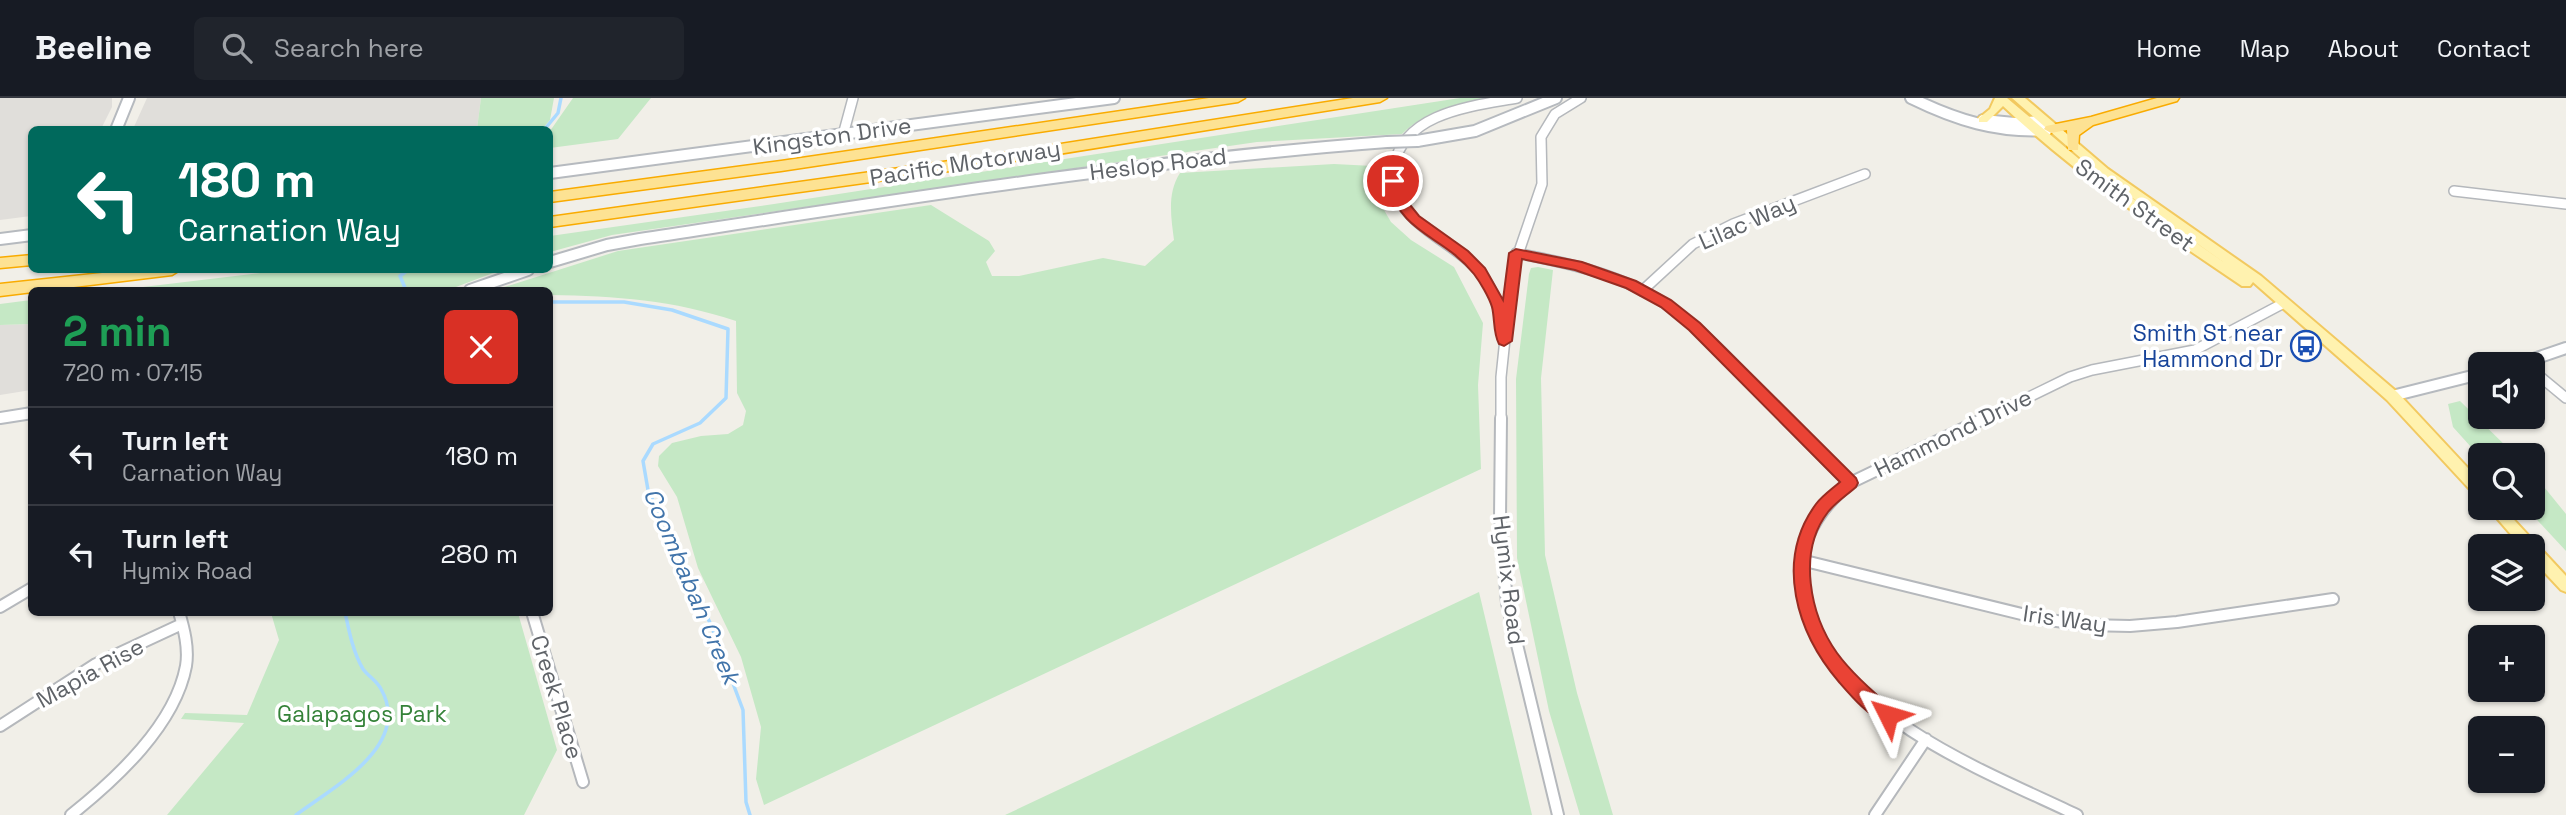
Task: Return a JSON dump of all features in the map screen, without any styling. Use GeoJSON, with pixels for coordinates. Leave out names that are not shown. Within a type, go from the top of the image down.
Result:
{"type":"FeatureCollection","features":[{"type":"Feature","properties":{"kind":"highway","name":"Pacific Motorway"},"geometry":{"type":"LineString","coordinates":[[553,197],[1238,98]]}},
{"type":"Feature","properties":{"kind":"highway","name":"Pacific Motorway"},"geometry":{"type":"LineString","coordinates":[[553,222],[978,162],[1380,98]]}},
{"type":"Feature","properties":{"kind":"highway"},"geometry":{"type":"LineString","coordinates":[[2039,126],[2134,98]]}},
{"type":"Feature","properties":{"kind":"highway"},"geometry":{"type":"LineString","coordinates":[[2039,126],[2093,121],[2172,98]]}},
{"type":"Feature","properties":{"kind":"highway"},"geometry":{"type":"LineString","coordinates":[[2073,147],[2073,133],[2093,121]]}},
{"type":"Feature","properties":{"kind":"highway"},"geometry":{"type":"LineString","coordinates":[[0,263],[28,260]]}},
{"type":"Feature","properties":{"kind":"highway"},"geometry":{"type":"LineString","coordinates":[[0,290],[146,273]]}},
{"type":"Feature","properties":{"kind":"main road","name":"Smith Street"},"geometry":{"type":"LineString","coordinates":[[2018,98],[2039,126],[2135,208],[2250,286],[2280,302]]}},
{"type":"Feature","properties":{"kind":"main road","name":"Smith Street"},"geometry":{"type":"LineString","coordinates":[[2001,99],[2073,147],[2133,193],[2257,279],[2280,302],[2392,396],[2468,478]]}},
{"type":"Feature","properties":{"kind":"main road"},"geometry":{"type":"LineString","coordinates":[[1983,120],[1994,111],[2001,99]]}},
{"type":"Feature","properties":{"kind":"main road"},"geometry":{"type":"LineString","coordinates":[[2506,520],[2519,534]]}},
{"type":"Feature","properties":{"kind":"main road"},"geometry":{"type":"LineString","coordinates":[[2545,563],[2566,586]]}},
{"type":"Feature","properties":{"kind":"street"},"geometry":{"type":"LineString","coordinates":[[118,126],[129,98]]}},
{"type":"Feature","properties":{"kind":"street"},"geometry":{"type":"LineString","coordinates":[[843,135],[853,98]]}},
{"type":"Feature","properties":{"kind":"street","name":"Kingston Drive"},"geometry":{"type":"LineString","coordinates":[[553,173],[1114,98]]}},
{"type":"Feature","properties":{"kind":"street","name":"Hymix Road"},"geometry":{"type":"LineString","coordinates":[[1504,341],[1499,306],[1480,271],[1463,254],[1422,227],[1406,210],[1395,192],[1393,174],[1394,158],[1400,148],[1426,122],[1452,111],[1517,98]]}},
{"type":"Feature","properties":{"kind":"street","name":"Heslop Road"},"geometry":{"type":"LineString","coordinates":[[553,261],[625,242],[1143,164],[1267,150],[1448,138],[1479,130],[1525,108],[1556,98]]}},
{"type":"Feature","properties":{"kind":"street","name":"Hymix Road"},"geometry":{"type":"LineString","coordinates":[[1558,815],[1525,685],[1504,576],[1500,519],[1501,377],[1516,253],[1542,184],[1540,147],[1546,126],[1555,114],[1581,98]]}},
{"type":"Feature","properties":{"kind":"street"},"geometry":{"type":"LineString","coordinates":[[1915,100],[1939,113],[2001,131],[2039,126]]}},
{"type":"Feature","properties":{"kind":"street"},"geometry":{"type":"LineString","coordinates":[[1915,100],[1983,120],[2039,126]]}},
{"type":"Feature","properties":{"kind":"street","name":"Lilac Way"},"geometry":{"type":"LineString","coordinates":[[1642,291],[1693,244],[1733,224],[1865,174]]}},
{"type":"Feature","properties":{"kind":"street"},"geometry":{"type":"LineString","coordinates":[[2454,191],[2566,204]]}},
{"type":"Feature","properties":{"kind":"street"},"geometry":{"type":"LineString","coordinates":[[0,239],[28,236]]}},
{"type":"Feature","properties":{"kind":"street"},"geometry":{"type":"LineString","coordinates":[[1516,253],[1577,265],[1642,291],[1666,304],[1695,327],[1850,483]]}},
{"type":"Feature","properties":{"kind":"street"},"geometry":{"type":"LineString","coordinates":[[478,287],[518,273]]}},
{"type":"Feature","properties":{"kind":"street","name":"Hammond Drive"},"geometry":{"type":"LineString","coordinates":[[2077,815],[1926,739],[1888,715],[1859,691],[1830,658],[1805,608],[1801,560],[1810,527],[1823,506],[1850,483],[2070,377],[2092,370],[2195,350],[2280,302]]}},
{"type":"Feature","properties":{"kind":"street"},"geometry":{"type":"LineString","coordinates":[[2545,357],[2566,348]]}},
{"type":"Feature","properties":{"kind":"street"},"geometry":{"type":"LineString","coordinates":[[2392,396],[2468,377]]}},
{"type":"Feature","properties":{"kind":"street"},"geometry":{"type":"LineString","coordinates":[[2545,381],[2566,398]]}},
{"type":"Feature","properties":{"kind":"street"},"geometry":{"type":"LineString","coordinates":[[0,418],[28,414]]}},
{"type":"Feature","properties":{"kind":"street","name":"Iris Way"},"geometry":{"type":"LineString","coordinates":[[1801,560],[2042,619],[2086,625],[2130,626],[2177,622],[2333,599]]}},
{"type":"Feature","properties":{"kind":"street"},"geometry":{"type":"LineString","coordinates":[[0,607],[28,590]]}},
{"type":"Feature","properties":{"kind":"street","name":"Creek Place"},"geometry":{"type":"LineString","coordinates":[[533,616],[583,782]]}},
{"type":"Feature","properties":{"kind":"street"},"geometry":{"type":"LineString","coordinates":[[71,815],[122,772],[146,746],[167,716],[186,667],[180,618]]}},
{"type":"Feature","properties":{"kind":"street","name":"Mapia Rise"},"geometry":{"type":"LineString","coordinates":[[0,726],[96,664],[180,618]]}},
{"type":"Feature","properties":{"kind":"street"},"geometry":{"type":"LineString","coordinates":[[1875,815],[1926,739]]}},
{"type":"Feature","properties":{"kind":"shaded area"},"geometry":{"type":"Polygon","coordinates":[[[0,98],[112,98],[112,107],[102,126],[28,126],[28,216],[0,220],[0,98]]]}},
{"type":"Feature","properties":{"kind":"shaded area"},"geometry":{"type":"Polygon","coordinates":[[[147,98],[481,98],[477,126],[134,126],[147,98]]]}},
{"type":"Feature","properties":{"kind":"shaded area"},"geometry":{"type":"Polygon","coordinates":[[[28,324],[28,390],[0,395],[0,325],[28,324]]]}},
{"type":"Feature","properties":{"kind":"green space"},"geometry":{"type":"Polygon","coordinates":[[[481,98],[554,98],[550,120],[545,126],[477,126],[481,98]]]}},
{"type":"Feature","properties":{"kind":"green space"},"geometry":{"type":"Polygon","coordinates":[[[573,98],[651,98],[618,139],[553,148],[553,127],[573,98]]]}},
{"type":"Feature","properties":{"kind":"green space"},"geometry":{"type":"Polygon","coordinates":[[[1460,98],[1492,98],[1433,113],[1402,134],[1257,142],[612,235],[553,251],[553,236],[1460,98]]]}},
{"type":"Feature","properties":{"kind":"green space"},"geometry":{"type":"Polygon","coordinates":[[[1334,164],[1373,166],[1380,203],[1391,222],[1411,240],[1454,267],[1483,323],[1478,385],[1481,469],[764,805],[756,779],[761,727],[741,657],[698,568],[677,497],[658,466],[659,456],[672,443],[701,436],[728,434],[743,425],[746,411],[737,393],[736,321],[690,308],[644,300],[553,295],[553,287],[504,287],[618,251],[931,205],[989,241],[995,251],[986,262],[992,276],[1019,276],[1103,258],[1145,266],[1174,240],[1172,197],[1180,173],[1334,164]]]}},
{"type":"Feature","properties":{"kind":"green space"},"geometry":{"type":"Polygon","coordinates":[[[1531,268],[1553,270],[1541,378],[1545,555],[1577,693],[1613,815],[1580,815],[1549,711],[1517,558],[1516,379],[1529,274],[1531,268]]]}},
{"type":"Feature","properties":{"kind":"green space"},"geometry":{"type":"Polygon","coordinates":[[[261,273],[493,273],[456,287],[143,287],[261,273]]]}},
{"type":"Feature","properties":{"kind":"green space"},"geometry":{"type":"Polygon","coordinates":[[[28,300],[28,324],[0,325],[0,304],[28,300]]]}},
{"type":"Feature","properties":{"kind":"green space"},"geometry":{"type":"Polygon","coordinates":[[[2460,401],[2468,409],[2468,429],[2489,429],[2503,443],[2468,444],[2453,427],[2448,404],[2460,401]]]}},
{"type":"Feature","properties":{"kind":"green space"},"geometry":{"type":"Polygon","coordinates":[[[2545,488],[2566,514],[2566,551],[2537,520],[2545,520],[2545,488]]]}},
{"type":"Feature","properties":{"kind":"green space"},"geometry":{"type":"Polygon","coordinates":[[[1479,592],[1532,815],[1005,815],[1479,592]]]}},
{"type":"Feature","properties":{"kind":"green space","name":"Galapagos Park"},"geometry":{"type":"Polygon","coordinates":[[[272,616],[519,616],[557,750],[524,815],[167,815],[244,723],[181,719],[185,713],[247,715],[279,640],[272,616]]]}},
{"type":"Feature","properties":{"kind":"waterway","name":"Coombabah Creek"},"geometry":{"type":"LineString","coordinates":[[547,126],[558,113],[561,98]]}},
{"type":"Feature","properties":{"kind":"waterway","name":"Coombabah Creek"},"geometry":{"type":"LineString","coordinates":[[404,273],[400,276],[405,287]]}},
{"type":"Feature","properties":{"kind":"waterway","name":"Coombabah Creek"},"geometry":{"type":"LineString","coordinates":[[553,302],[624,302],[672,310],[728,329],[726,398],[700,423],[653,444],[643,461],[648,490],[711,625],[743,710],[746,802],[750,815]]}},
{"type":"Feature","properties":{"kind":"waterway"},"geometry":{"type":"LineString","coordinates":[[296,815],[364,763],[378,746],[386,729],[388,709],[381,689],[365,672],[360,662],[346,616]]}},
{"type":"Feature","properties":{"kind":"place","name":"Smith St near Hammond Dr"},"geometry":{"type":"Point","coordinates":[2306,346]}},
{"type":"Feature","properties":{"kind":"route"},"geometry":{"type":"LineString","coordinates":[[1393,181],[1399,201],[1414,219],[1463,254],[1480,271],[1499,306],[1504,341],[1516,253],[1577,265],[1631,285],[1666,304],[1695,327],[1850,483],[1823,506],[1810,527],[1801,560],[1805,608],[1830,658],[1859,691],[1888,715]]}}]}
